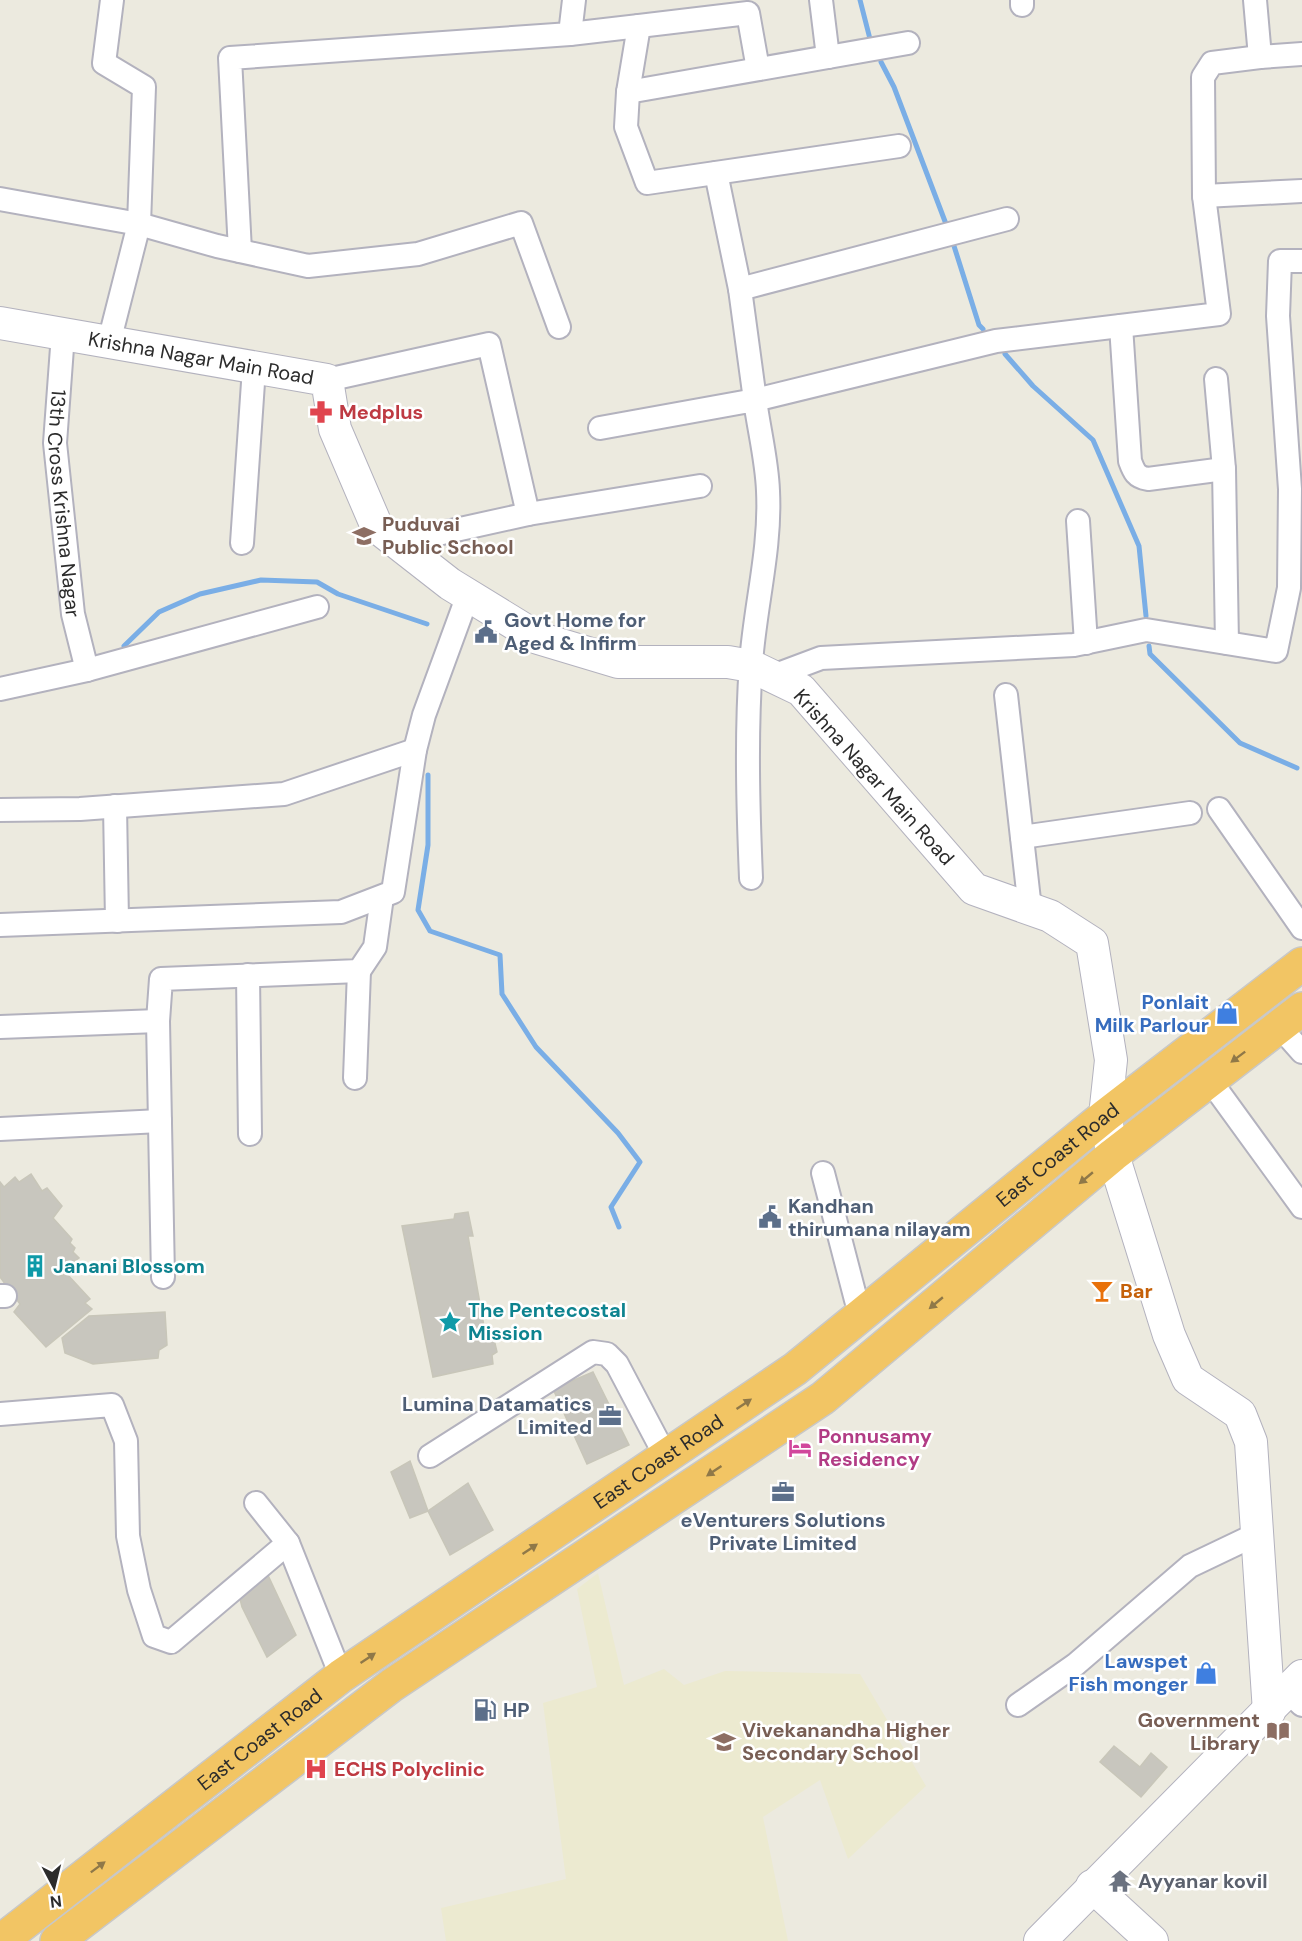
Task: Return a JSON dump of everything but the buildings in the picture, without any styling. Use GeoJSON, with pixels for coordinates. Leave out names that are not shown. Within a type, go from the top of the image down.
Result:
{"type":"FeatureCollection","features":[{"type":"Feature","properties":{"kind":"highway","name":"East Coast Road"},"geometry":{"type":"LineString","coordinates":[[2,1941],[341,1676],[795,1369],[1105,1116],[1302,964]]}},
{"type":"Feature","properties":{"kind":"highway","name":"East Coast Road"},"geometry":{"type":"LineString","coordinates":[[57,1941],[392,1685],[823,1398],[1113,1155],[1291,1017]]}},
{"type":"Feature","properties":{"kind":"street"},"geometry":{"type":"LineString","coordinates":[[109,342],[139,224],[144,87],[104,63],[112,0]]}},
{"type":"Feature","properties":{"kind":"street"},"geometry":{"type":"LineString","coordinates":[[570,34],[574,0]]}},
{"type":"Feature","properties":{"kind":"street"},"geometry":{"type":"LineString","coordinates":[[821,0],[828,57]]}},
{"type":"Feature","properties":{"kind":"street"},"geometry":{"type":"LineString","coordinates":[[1255,0],[1260,57]]}},
{"type":"Feature","properties":{"kind":"street"},"geometry":{"type":"LineString","coordinates":[[240,251],[230,58],[570,34],[748,12],[758,69]]}},
{"type":"Feature","properties":{"kind":"street"},"geometry":{"type":"LineString","coordinates":[[639,26],[628,92],[626,127],[647,183],[899,146]]}},
{"type":"Feature","properties":{"kind":"street"},"geometry":{"type":"LineString","coordinates":[[628,92],[908,43]]}},
{"type":"Feature","properties":{"kind":"street"},"geometry":{"type":"LineString","coordinates":[[600,428],[755,400],[996,341],[1219,314],[1204,196],[1203,77],[1206,69],[1212,63],[1302,54]]}},
{"type":"Feature","properties":{"kind":"street"},"geometry":{"type":"LineString","coordinates":[[716,173],[740,289],[768,491],[764,578],[754,620],[762,671],[747,780],[751,878]]}},
{"type":"Feature","properties":{"kind":"street"},"geometry":{"type":"LineString","coordinates":[[1204,196],[1302,191]]}},
{"type":"Feature","properties":{"kind":"street"},"geometry":{"type":"LineString","coordinates":[[0,199],[139,224],[240,251],[308,266],[418,254],[521,223],[559,327]]}},
{"type":"Feature","properties":{"kind":"street"},"geometry":{"type":"LineString","coordinates":[[740,289],[1008,219]]}},
{"type":"Feature","properties":{"kind":"street"},"geometry":{"type":"LineString","coordinates":[[762,671],[821,658],[1086,643],[1146,630],[1276,651],[1289,588],[1296,533],[1290,489],[1278,316],[1280,261],[1302,261]]}},
{"type":"Feature","properties":{"kind":"street","name":"Krishna Nagar Main Road"},"geometry":{"type":"LineString","coordinates":[[0,322],[327,380],[335,429],[378,527],[468,595],[538,638],[618,662],[728,662],[762,671],[801,690],[974,890],[1050,916],[1092,943],[1110,1060],[1105,1116]]}},
{"type":"Feature","properties":{"kind":"street"},"geometry":{"type":"LineString","coordinates":[[1121,326],[1130,461],[1134,471],[1140,477],[1148,479],[1224,469]]}},
{"type":"Feature","properties":{"kind":"street","name":"13th Cross Krishna Nagar"},"geometry":{"type":"LineString","coordinates":[[63,334],[55,443],[73,614],[87,670]]}},
{"type":"Feature","properties":{"kind":"street"},"geometry":{"type":"LineString","coordinates":[[327,380],[489,344],[528,514]]}},
{"type":"Feature","properties":{"kind":"street"},"geometry":{"type":"LineString","coordinates":[[242,543],[254,368]]}},
{"type":"Feature","properties":{"kind":"street"},"geometry":{"type":"LineString","coordinates":[[1216,379],[1224,469],[1227,643]]}},
{"type":"Feature","properties":{"kind":"street"},"geometry":{"type":"LineString","coordinates":[[397,543],[528,514],[700,486]]}},
{"type":"Feature","properties":{"kind":"street"},"geometry":{"type":"LineString","coordinates":[[1078,521],[1086,643]]}},
{"type":"Feature","properties":{"kind":"street"},"geometry":{"type":"LineString","coordinates":[[0,926],[341,912],[393,892],[415,750],[424,715],[468,595]]}},
{"type":"Feature","properties":{"kind":"street"},"geometry":{"type":"LineString","coordinates":[[0,689],[87,670],[316,607]]}},
{"type":"Feature","properties":{"kind":"street"},"geometry":{"type":"LineString","coordinates":[[1006,695],[1030,909]]}},
{"type":"Feature","properties":{"kind":"street"},"geometry":{"type":"LineString","coordinates":[[0,810],[115,806],[284,794],[415,750]]}},
{"type":"Feature","properties":{"kind":"street"},"geometry":{"type":"LineString","coordinates":[[115,806],[117,921]]}},
{"type":"Feature","properties":{"kind":"street"},"geometry":{"type":"LineString","coordinates":[[1219,809],[1302,928]]}},
{"type":"Feature","properties":{"kind":"street"},"geometry":{"type":"LineString","coordinates":[[1022,837],[1190,813]]}},
{"type":"Feature","properties":{"kind":"street"},"geometry":{"type":"LineString","coordinates":[[355,1078],[359,971],[375,947],[382,897]]}},
{"type":"Feature","properties":{"kind":"street"},"geometry":{"type":"LineString","coordinates":[[163,1277],[158,1020],[161,979],[359,971]]}},
{"type":"Feature","properties":{"kind":"street"},"geometry":{"type":"LineString","coordinates":[[248,975],[250,1134]]}},
{"type":"Feature","properties":{"kind":"street"},"geometry":{"type":"LineString","coordinates":[[1291,1017],[1302,1052]]}},
{"type":"Feature","properties":{"kind":"street"},"geometry":{"type":"LineString","coordinates":[[0,1027],[158,1020]]}},
{"type":"Feature","properties":{"kind":"street"},"geometry":{"type":"LineString","coordinates":[[1209,1079],[1302,1207]]}},
{"type":"Feature","properties":{"kind":"street"},"geometry":{"type":"LineString","coordinates":[[1040,1941],[1092,1886],[1290,1696],[1257,1534],[1251,1442],[1240,1414],[1188,1379],[1169,1335],[1113,1155],[1105,1116]]}},
{"type":"Feature","properties":{"kind":"street"},"geometry":{"type":"LineString","coordinates":[[0,1129],[160,1121]]}},
{"type":"Feature","properties":{"kind":"street"},"geometry":{"type":"LineString","coordinates":[[823,1173],[856,1300],[865,1314]]}},
{"type":"Feature","properties":{"kind":"street"},"geometry":{"type":"LineString","coordinates":[[429,1456],[593,1352],[607,1354],[617,1364],[666,1457]]}},
{"type":"Feature","properties":{"kind":"street"},"geometry":{"type":"LineString","coordinates":[[0,1414],[112,1405],[126,1441],[128,1536],[139,1590],[154,1636],[171,1642],[288,1544]]}},
{"type":"Feature","properties":{"kind":"street"},"geometry":{"type":"LineString","coordinates":[[256,1503],[288,1544],[341,1676]]}},
{"type":"Feature","properties":{"kind":"street"},"geometry":{"type":"LineString","coordinates":[[1018,1705],[1075,1665],[1190,1566],[1257,1534]]}},
{"type":"Feature","properties":{"kind":"street"},"geometry":{"type":"LineString","coordinates":[[1092,1886],[1152,1941]]}},
{"type":"Feature","properties":{"kind":"shaded area","name":"Vivekanandha Higher Secondary School"},"geometry":{"type":"Polygon","coordinates":[[[598,1573],[624,1685],[664,1669],[684,1685],[725,1671],[860,1674],[926,1786],[848,1859],[820,1780],[763,1817],[788,1941],[446,1941],[441,1908],[566,1879],[543,1703],[597,1687],[577,1589],[598,1573]]]}},
{"type":"Feature","properties":{"kind":"waterway"},"geometry":{"type":"LineString","coordinates":[[860,0],[870,39]]}},
{"type":"Feature","properties":{"kind":"waterway"},"geometry":{"type":"LineString","coordinates":[[881,62],[894,87],[946,224]]}},
{"type":"Feature","properties":{"kind":"waterway"},"geometry":{"type":"LineString","coordinates":[[954,246],[979,325],[983,329]]}},
{"type":"Feature","properties":{"kind":"waterway"},"geometry":{"type":"LineString","coordinates":[[1005,354],[1033,386],[1093,440],[1139,546],[1146,616]]}},
{"type":"Feature","properties":{"kind":"waterway"},"geometry":{"type":"LineString","coordinates":[[124,646],[159,612],[200,594],[261,580],[317,582],[338,594],[427,624]]}},
{"type":"Feature","properties":{"kind":"waterway"},"geometry":{"type":"LineString","coordinates":[[1149,646],[1150,654],[1240,743],[1297,768]]}},
{"type":"Feature","properties":{"kind":"waterway"},"geometry":{"type":"LineString","coordinates":[[428,775],[428,845],[418,910],[430,931],[500,955],[502,994],[536,1047],[618,1133],[640,1162],[611,1207],[619,1227]]}},
{"type":"Feature","properties":{"kind":"place","name":"Medplus"},"geometry":{"type":"Point","coordinates":[321,412]}},
{"type":"Feature","properties":{"kind":"place","name":"Puduvai Public School"},"geometry":{"type":"Point","coordinates":[364,536]}},
{"type":"Feature","properties":{"kind":"place","name":"Govt Home for Aged & Infirm"},"geometry":{"type":"Point","coordinates":[486,632]}},
{"type":"Feature","properties":{"kind":"place","name":"Ponlait Milk Parlour"},"geometry":{"type":"Point","coordinates":[1227,1013]}},
{"type":"Feature","properties":{"kind":"place","name":"Kandhan thirumana nilayam"},"geometry":{"type":"Point","coordinates":[770,1217]}},
{"type":"Feature","properties":{"kind":"place","name":"Janani Blossom"},"geometry":{"type":"Point","coordinates":[35,1266]}},
{"type":"Feature","properties":{"kind":"place","name":"Bar"},"geometry":{"type":"Point","coordinates":[1102,1291]}},
{"type":"Feature","properties":{"kind":"place","name":"The Pentecostal Mission"},"geometry":{"type":"Point","coordinates":[450,1322]}},
{"type":"Feature","properties":{"kind":"place","name":"Lumina Datamatics Limited"},"geometry":{"type":"Point","coordinates":[610,1416]}},
{"type":"Feature","properties":{"kind":"place","name":"Ponnusamy Residency"},"geometry":{"type":"Point","coordinates":[800,1448]}},
{"type":"Feature","properties":{"kind":"place","name":"eVenturers Solutions Private Limited"},"geometry":{"type":"Point","coordinates":[783,1492]}},
{"type":"Feature","properties":{"kind":"place","name":"Lawspet Fish monger"},"geometry":{"type":"Point","coordinates":[1206,1673]}},
{"type":"Feature","properties":{"kind":"place","name":"HP"},"geometry":{"type":"Point","coordinates":[485,1710]}},
{"type":"Feature","properties":{"kind":"place","name":"Government Library"},"geometry":{"type":"Point","coordinates":[1278,1731]}},
{"type":"Feature","properties":{"kind":"place","name":"Vivekanandha Higher Secondary School"},"geometry":{"type":"Point","coordinates":[724,1742]}},
{"type":"Feature","properties":{"kind":"place","name":"ECHS Polyclinic"},"geometry":{"type":"Point","coordinates":[316,1769]}},
{"type":"Feature","properties":{"kind":"place","name":"Ayyanar kovil"},"geometry":{"type":"Point","coordinates":[1120,1881]}}]}
